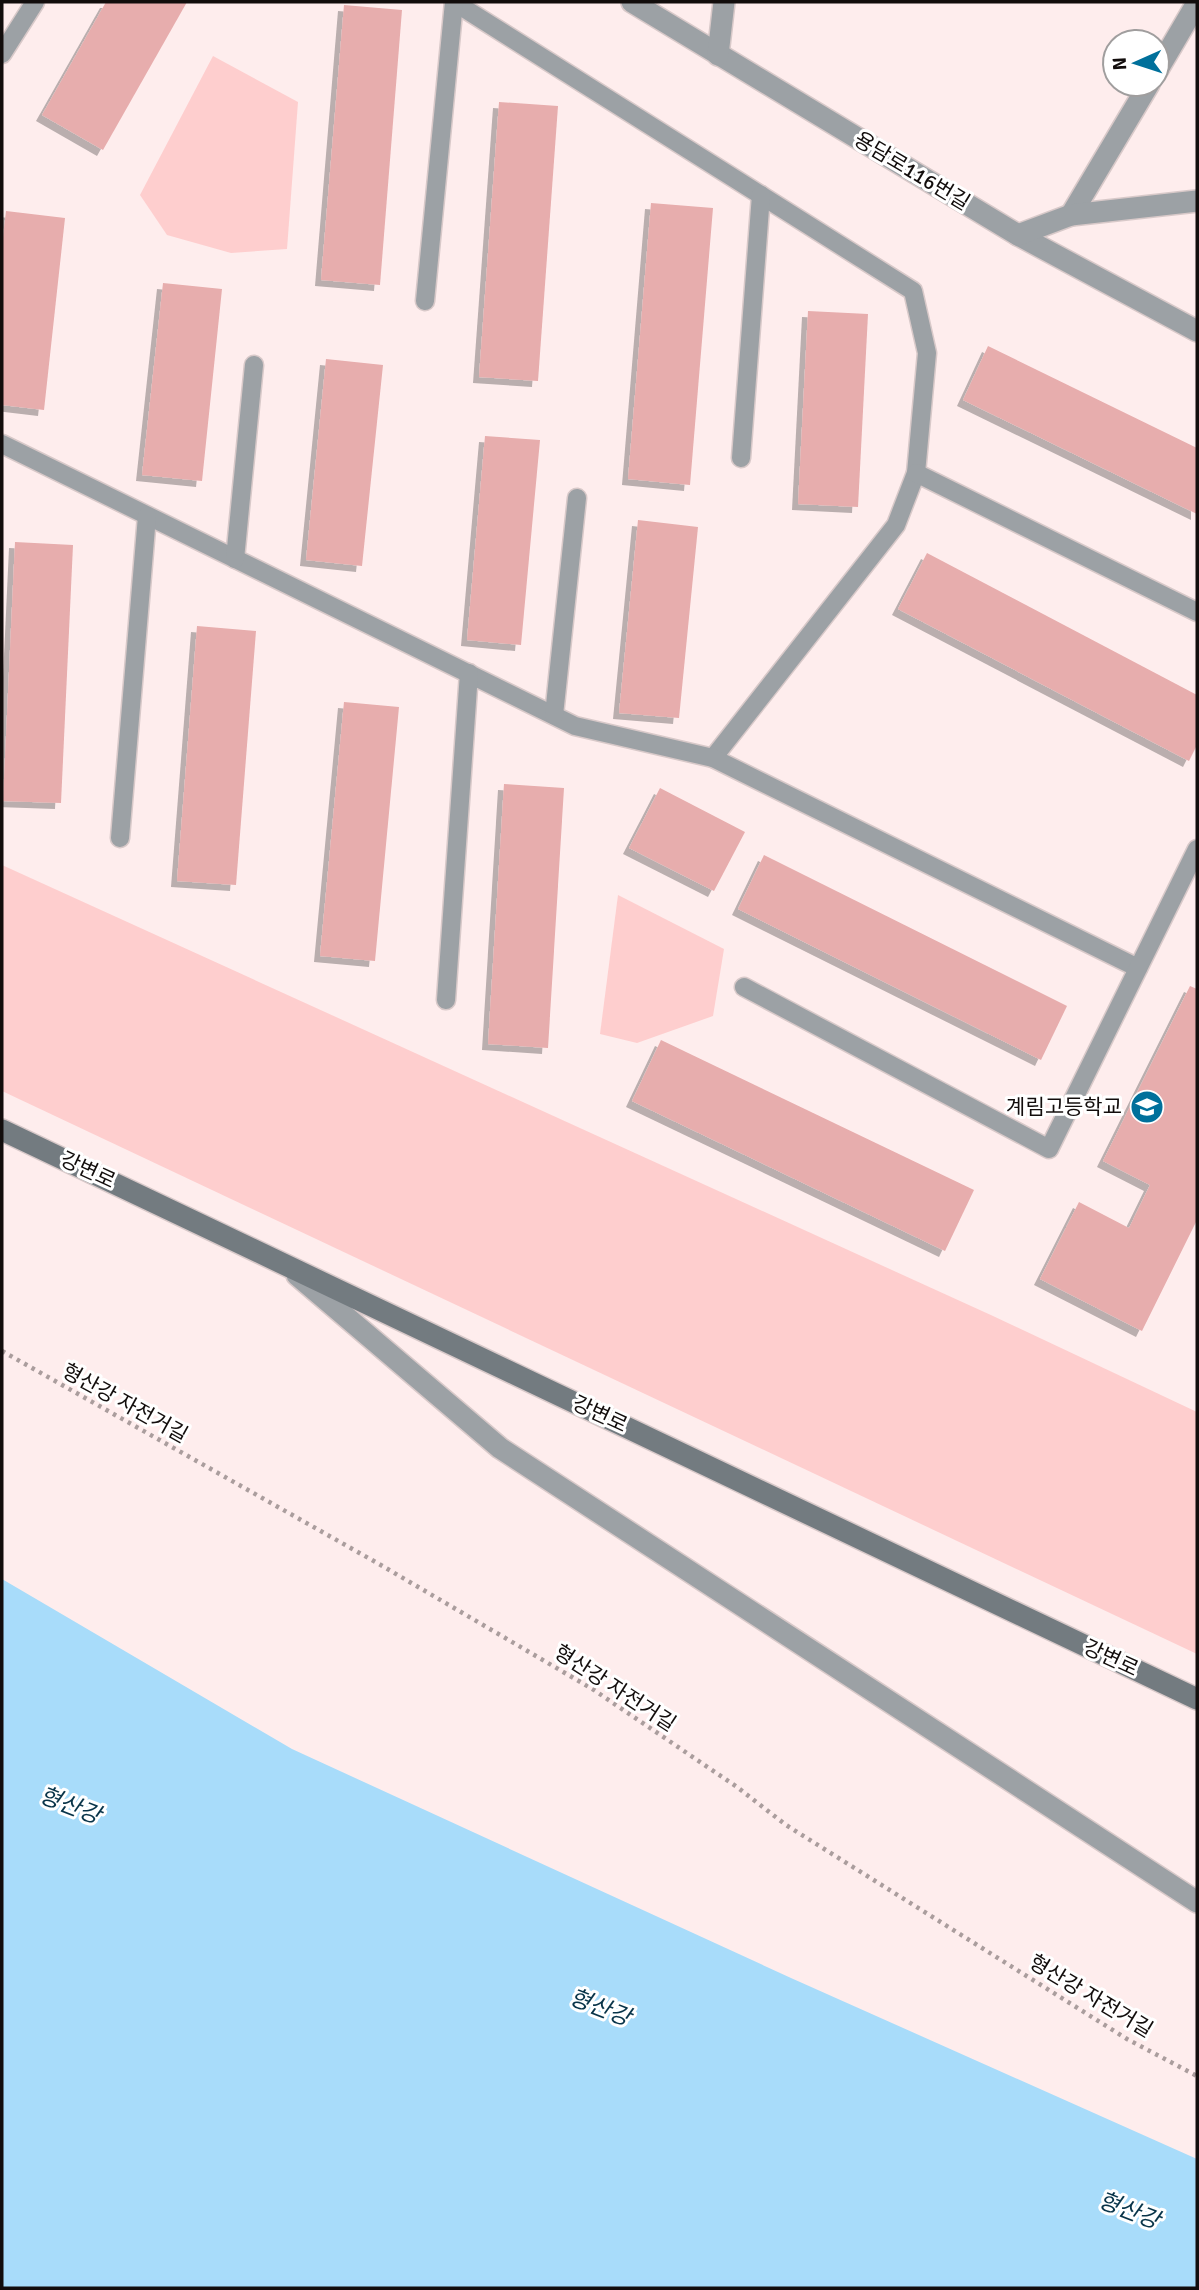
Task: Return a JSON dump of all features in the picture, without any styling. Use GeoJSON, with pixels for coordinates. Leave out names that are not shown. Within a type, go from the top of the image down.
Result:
{"type":"FeatureCollection","features":[{"type":"Feature","properties":{"kind":"street","name":"용담로116번길"},"geometry":{"type":"LineString","coordinates":[[632,2],[1018,235],[1197,331]]}},
{"type":"Feature","properties":{"kind":"street"},"geometry":{"type":"LineString","coordinates":[[718,55],[724,2]]}},
{"type":"Feature","properties":{"kind":"street"},"geometry":{"type":"LineString","coordinates":[[1171,47],[1197,3]]}},
{"type":"Feature","properties":{"kind":"street"},"geometry":{"type":"LineString","coordinates":[[1071,215],[1141,98]]}},
{"type":"Feature","properties":{"kind":"street"},"geometry":{"type":"LineString","coordinates":[[1018,235],[1071,215],[1197,201]]}},
{"type":"Feature","properties":{"kind":"street","name":"강변로"},"geometry":{"type":"LineString","coordinates":[[2,1130],[1197,1699]]}},
{"type":"Feature","properties":{"kind":"street"},"geometry":{"type":"LineString","coordinates":[[285,1264],[500,1448],[1197,1902]]}},
{"type":"Feature","properties":{"kind":"lane"},"geometry":{"type":"LineString","coordinates":[[2,54],[35,2]]}},
{"type":"Feature","properties":{"kind":"lane"},"geometry":{"type":"LineString","coordinates":[[425,301],[454,2],[913,291],[927,353],[916,473],[896,525],[713,758]]}},
{"type":"Feature","properties":{"kind":"lane"},"geometry":{"type":"LineString","coordinates":[[741,458],[761,195]]}},
{"type":"Feature","properties":{"kind":"lane"},"geometry":{"type":"LineString","coordinates":[[235,559],[254,365]]}},
{"type":"Feature","properties":{"kind":"lane"},"geometry":{"type":"LineString","coordinates":[[2,444],[575,726],[713,758],[1138,968]]}},
{"type":"Feature","properties":{"kind":"lane"},"geometry":{"type":"LineString","coordinates":[[916,473],[1197,612]]}},
{"type":"Feature","properties":{"kind":"lane"},"geometry":{"type":"LineString","coordinates":[[554,715],[577,498]]}},
{"type":"Feature","properties":{"kind":"lane"},"geometry":{"type":"LineString","coordinates":[[120,838],[147,516]]}},
{"type":"Feature","properties":{"kind":"lane"},"geometry":{"type":"LineString","coordinates":[[446,1000],[469,673]]}},
{"type":"Feature","properties":{"kind":"lane"},"geometry":{"type":"LineString","coordinates":[[744,987],[1049,1149],[1197,849]]}},
{"type":"Feature","properties":{"kind":"path","name":"형산강 자전거길"},"geometry":{"type":"LineString","coordinates":[[2,1351],[379,1564],[594,1690],[831,1854],[1127,2039],[1197,2076]]}},
{"type":"Feature","properties":{"kind":"shaded area"},"geometry":{"type":"Polygon","coordinates":[[[213,56],[298,102],[287,249],[231,253],[167,235],[140,195],[213,56]]]}},
{"type":"Feature","properties":{"kind":"shaded area"},"geometry":{"type":"Polygon","coordinates":[[[2,865],[993,1316],[1197,1412],[1197,1654],[2,1091],[2,865]]]}},
{"type":"Feature","properties":{"kind":"shaded area"},"geometry":{"type":"Polygon","coordinates":[[[618,895],[724,949],[713,1016],[637,1043],[600,1034],[618,895]]]}},
{"type":"Feature","properties":{"kind":"water","name":"형산강"},"geometry":{"type":"Polygon","coordinates":[[[2,1579],[292,1749],[791,1978],[1197,2159],[1197,2288],[2,2288],[2,1579]]]}},
{"type":"Feature","properties":{"kind":"building"},"geometry":{"type":"Polygon","coordinates":[[[106,2],[187,2],[103,150],[42,115],[106,2]]]}},
{"type":"Feature","properties":{"kind":"building"},"geometry":{"type":"Polygon","coordinates":[[[344,5],[402,10],[380,285],[321,280],[344,5]]]}},
{"type":"Feature","properties":{"kind":"building"},"geometry":{"type":"Polygon","coordinates":[[[499,102],[558,106],[538,381],[479,377],[499,102]]]}},
{"type":"Feature","properties":{"kind":"building"},"geometry":{"type":"Polygon","coordinates":[[[651,203],[713,208],[690,485],[628,479],[651,203]]]}},
{"type":"Feature","properties":{"kind":"building"},"geometry":{"type":"Polygon","coordinates":[[[6,211],[65,218],[44,410],[2,405],[2,246],[6,211]]]}},
{"type":"Feature","properties":{"kind":"building"},"geometry":{"type":"Polygon","coordinates":[[[163,283],[222,289],[202,481],[142,475],[163,283]]]}},
{"type":"Feature","properties":{"kind":"building"},"geometry":{"type":"Polygon","coordinates":[[[808,311],[868,314],[858,507],[798,504],[808,311]]]}},
{"type":"Feature","properties":{"kind":"building"},"geometry":{"type":"Polygon","coordinates":[[[988,346],[1197,448],[1197,514],[963,400],[988,346]]]}},
{"type":"Feature","properties":{"kind":"building"},"geometry":{"type":"Polygon","coordinates":[[[326,359],[383,365],[362,566],[306,560],[326,359]]]}},
{"type":"Feature","properties":{"kind":"building"},"geometry":{"type":"Polygon","coordinates":[[[485,436],[540,440],[521,645],[467,640],[485,436]]]}},
{"type":"Feature","properties":{"kind":"building"},"geometry":{"type":"Polygon","coordinates":[[[638,520],[698,527],[679,718],[619,713],[638,520]]]}},
{"type":"Feature","properties":{"kind":"building"},"geometry":{"type":"Polygon","coordinates":[[[15,542],[73,545],[61,803],[3,801],[15,542]]]}},
{"type":"Feature","properties":{"kind":"building"},"geometry":{"type":"Polygon","coordinates":[[[927,553],[1197,695],[1197,745],[1189,761],[898,609],[927,553]]]}},
{"type":"Feature","properties":{"kind":"building"},"geometry":{"type":"Polygon","coordinates":[[[197,626],[256,631],[236,885],[177,881],[197,626]]]}},
{"type":"Feature","properties":{"kind":"building"},"geometry":{"type":"Polygon","coordinates":[[[344,702],[399,707],[375,961],[320,956],[344,702]]]}},
{"type":"Feature","properties":{"kind":"building"},"geometry":{"type":"Polygon","coordinates":[[[504,784],[564,788],[548,1048],[488,1044],[504,784]]]}},
{"type":"Feature","properties":{"kind":"building"},"geometry":{"type":"Polygon","coordinates":[[[660,788],[745,832],[714,891],[629,848],[660,788]]]}},
{"type":"Feature","properties":{"kind":"building"},"geometry":{"type":"Polygon","coordinates":[[[764,855],[1067,1006],[1041,1060],[738,909],[764,855]]]}},
{"type":"Feature","properties":{"kind":"building"},"geometry":{"type":"Polygon","coordinates":[[[1190,986],[1197,989],[1197,1220],[1142,1331],[1040,1279],[1079,1202],[1129,1228],[1150,1185],[1103,1161],[1190,986]]]}},
{"type":"Feature","properties":{"kind":"building"},"geometry":{"type":"Polygon","coordinates":[[[661,1040],[974,1190],[945,1251],[632,1101],[661,1040]]]}},
{"type":"Feature","properties":{"kind":"place","name":"계림고등학교"},"geometry":{"type":"Point","coordinates":[1147,1107]}}]}
